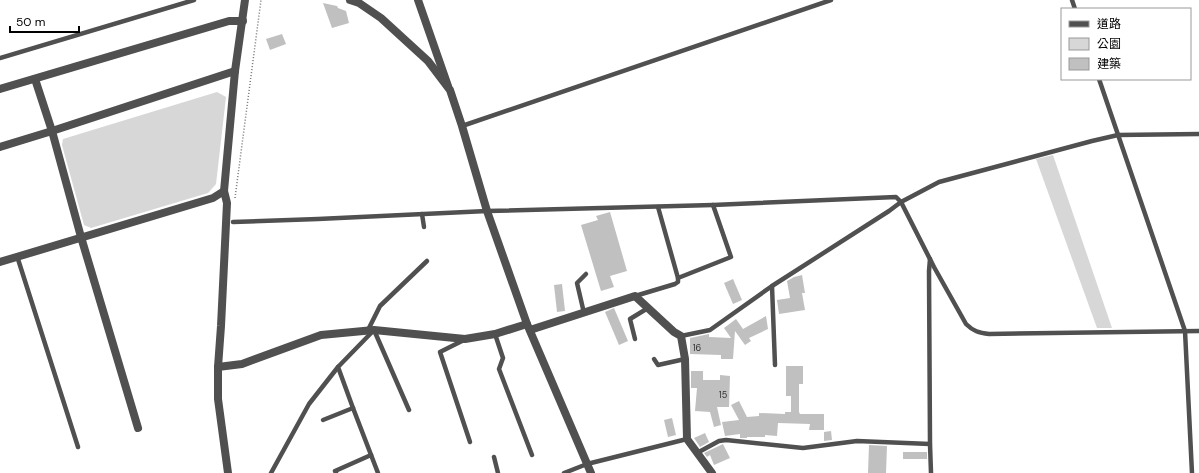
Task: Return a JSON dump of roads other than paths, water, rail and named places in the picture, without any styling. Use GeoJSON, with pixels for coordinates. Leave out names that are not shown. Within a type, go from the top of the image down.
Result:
{"type":"FeatureCollection","features":[{"type":"Feature","properties":{"kind":"street"},"geometry":{"type":"LineString","coordinates":[[228,473],[218,399],[218,367],[227,203],[224,191],[235,71],[245,0]]}},
{"type":"Feature","properties":{"kind":"street"},"geometry":{"type":"LineString","coordinates":[[350,0],[359,3],[381,18],[428,61],[450,90]]}},
{"type":"Feature","properties":{"kind":"street"},"geometry":{"type":"LineString","coordinates":[[418,0],[462,126],[487,210],[529,327],[591,473]]}},
{"type":"Feature","properties":{"kind":"street"},"geometry":{"type":"LineString","coordinates":[[0,89],[229,21],[243,21]]}},
{"type":"Feature","properties":{"kind":"street"},"geometry":{"type":"LineString","coordinates":[[0,147],[52,132],[235,71]]}},
{"type":"Feature","properties":{"kind":"street"},"geometry":{"type":"LineString","coordinates":[[35,79],[52,132],[81,237],[138,428]]}},
{"type":"Feature","properties":{"kind":"street"},"geometry":{"type":"LineString","coordinates":[[0,262],[213,198],[224,191]]}},
{"type":"Feature","properties":{"kind":"street"},"geometry":{"type":"LineString","coordinates":[[218,367],[242,364],[321,335],[371,330],[465,339],[529,327],[584,313],[635,296],[674,332],[681,336],[685,359],[687,438],[712,473]]}},
{"type":"Feature","properties":{"kind":"lane"},"geometry":{"type":"LineString","coordinates":[[0,58],[194,0]]}},
{"type":"Feature","properties":{"kind":"lane"},"geometry":{"type":"LineString","coordinates":[[462,126],[831,0]]}},
{"type":"Feature","properties":{"kind":"lane"},"geometry":{"type":"LineString","coordinates":[[1099,80],[1185,331],[1192,473]]}},
{"type":"Feature","properties":{"kind":"lane"},"geometry":{"type":"LineString","coordinates":[[681,336],[710,330],[772,286],[901,202],[939,182],[1118,135],[1199,134]]}},
{"type":"Feature","properties":{"kind":"lane"},"geometry":{"type":"LineString","coordinates":[[233,222],[487,210],[658,207],[896,197],[901,202],[930,260],[966,324],[978,333],[1199,331]]}},
{"type":"Feature","properties":{"kind":"lane"},"geometry":{"type":"LineString","coordinates":[[678,278],[731,256],[713,205]]}},
{"type":"Feature","properties":{"kind":"lane"},"geometry":{"type":"LineString","coordinates":[[635,296],[678,282],[658,207]]}},
{"type":"Feature","properties":{"kind":"lane"},"geometry":{"type":"LineString","coordinates":[[422,214],[424,227]]}},
{"type":"Feature","properties":{"kind":"lane"},"geometry":{"type":"LineString","coordinates":[[17,256],[78,447]]}},
{"type":"Feature","properties":{"kind":"lane"},"geometry":{"type":"LineString","coordinates":[[930,260],[931,473]]}},
{"type":"Feature","properties":{"kind":"lane"},"geometry":{"type":"LineString","coordinates":[[273,472],[309,404],[338,367],[371,330],[380,306],[427,261]]}},
{"type":"Feature","properties":{"kind":"lane"},"geometry":{"type":"LineString","coordinates":[[584,313],[577,283],[586,274]]}},
{"type":"Feature","properties":{"kind":"lane"},"geometry":{"type":"LineString","coordinates":[[772,286],[775,365]]}},
{"type":"Feature","properties":{"kind":"lane"},"geometry":{"type":"LineString","coordinates":[[635,338],[630,319],[648,308]]}},
{"type":"Feature","properties":{"kind":"lane"},"geometry":{"type":"LineString","coordinates":[[371,330],[409,410]]}},
{"type":"Feature","properties":{"kind":"lane"},"geometry":{"type":"LineString","coordinates":[[495,334],[503,358],[499,369],[532,455]]}},
{"type":"Feature","properties":{"kind":"lane"},"geometry":{"type":"LineString","coordinates":[[465,339],[440,352],[470,442]]}},
{"type":"Feature","properties":{"kind":"lane"},"geometry":{"type":"LineString","coordinates":[[654,359],[658,365],[685,359]]}},
{"type":"Feature","properties":{"kind":"lane"},"geometry":{"type":"LineString","coordinates":[[338,367],[352,408],[378,473]]}},
{"type":"Feature","properties":{"kind":"lane"},"geometry":{"type":"LineString","coordinates":[[323,420],[352,408]]}},
{"type":"Feature","properties":{"kind":"lane"},"geometry":{"type":"LineString","coordinates":[[564,473],[587,464],[687,438]]}},
{"type":"Feature","properties":{"kind":"lane"},"geometry":{"type":"LineString","coordinates":[[697,453],[719,441],[726,440],[803,448],[857,441],[930,444]]}},
{"type":"Feature","properties":{"kind":"lane"},"geometry":{"type":"LineString","coordinates":[[336,473],[335,471],[371,455]]}},
{"type":"Feature","properties":{"kind":"lane"},"geometry":{"type":"LineString","coordinates":[[494,457],[498,473]]}}]}
